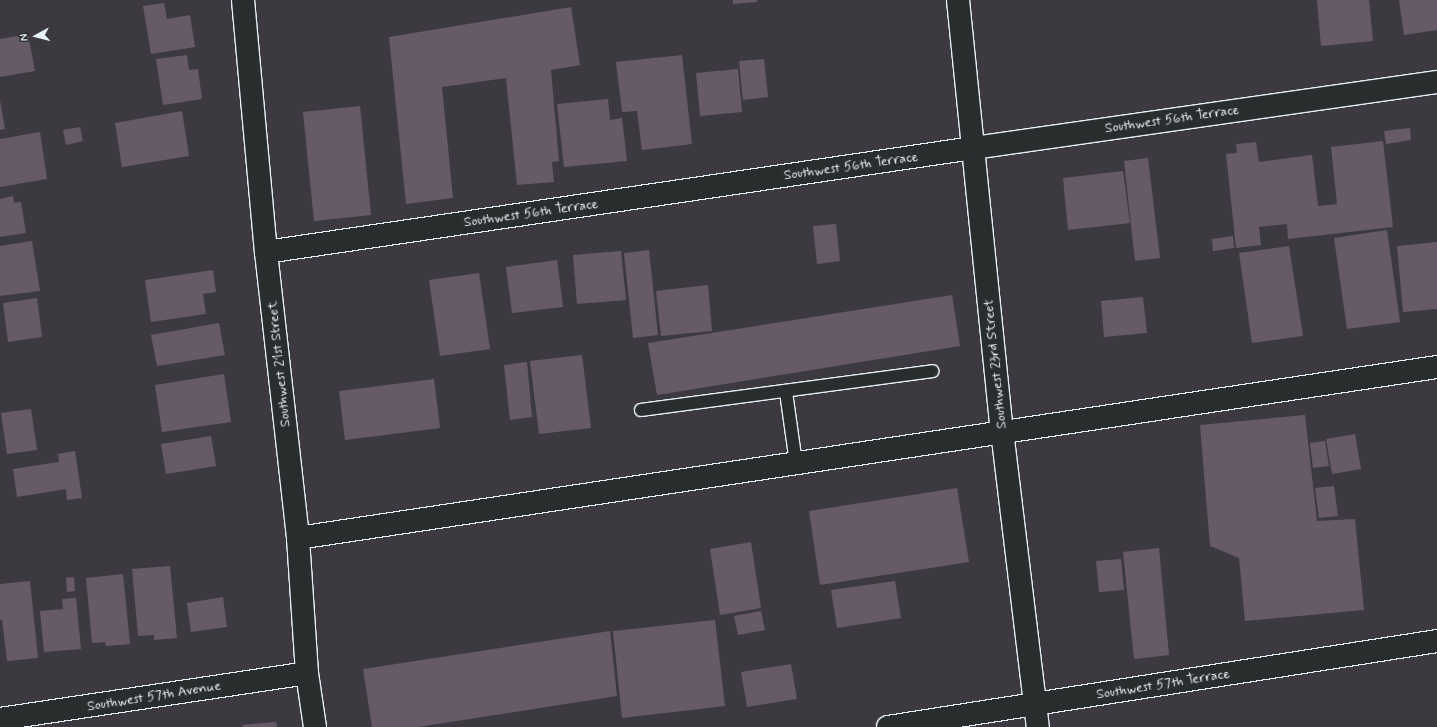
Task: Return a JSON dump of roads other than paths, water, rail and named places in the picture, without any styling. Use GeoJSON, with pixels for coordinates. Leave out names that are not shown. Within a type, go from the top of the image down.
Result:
{"type":"FeatureCollection","features":[{"type":"Feature","properties":{"kind":"street","name":"Southwest 21st Street"},"geometry":{"type":"LineString","coordinates":[[243,0],[266,252],[298,538],[307,673],[315,727]]}},
{"type":"Feature","properties":{"kind":"street","name":"Southwest 23rd Street"},"geometry":{"type":"LineString","coordinates":[[958,0],[1002,431],[1038,727]]}},
{"type":"Feature","properties":{"kind":"street","name":"Southwest 56th Terrace"},"geometry":{"type":"LineString","coordinates":[[266,252],[973,148],[1437,82]]}},
{"type":"Feature","properties":{"kind":"street"},"geometry":{"type":"LineString","coordinates":[[298,538],[1002,431],[1437,367]]}},
{"type":"Feature","properties":{"kind":"street","name":"Southwest 57th Terrace"},"geometry":{"type":"LineString","coordinates":[[888,727],[1437,641]]}},
{"type":"Feature","properties":{"kind":"street","name":"Southwest 57th Avenue"},"geometry":{"type":"LineString","coordinates":[[0,719],[307,673]]}},
{"type":"Feature","properties":{"kind":"lane"},"geometry":{"type":"LineString","coordinates":[[641,410],[786,392],[932,371]]}},
{"type":"Feature","properties":{"kind":"lane"},"geometry":{"type":"LineString","coordinates":[[786,392],[796,462]]}}]}
